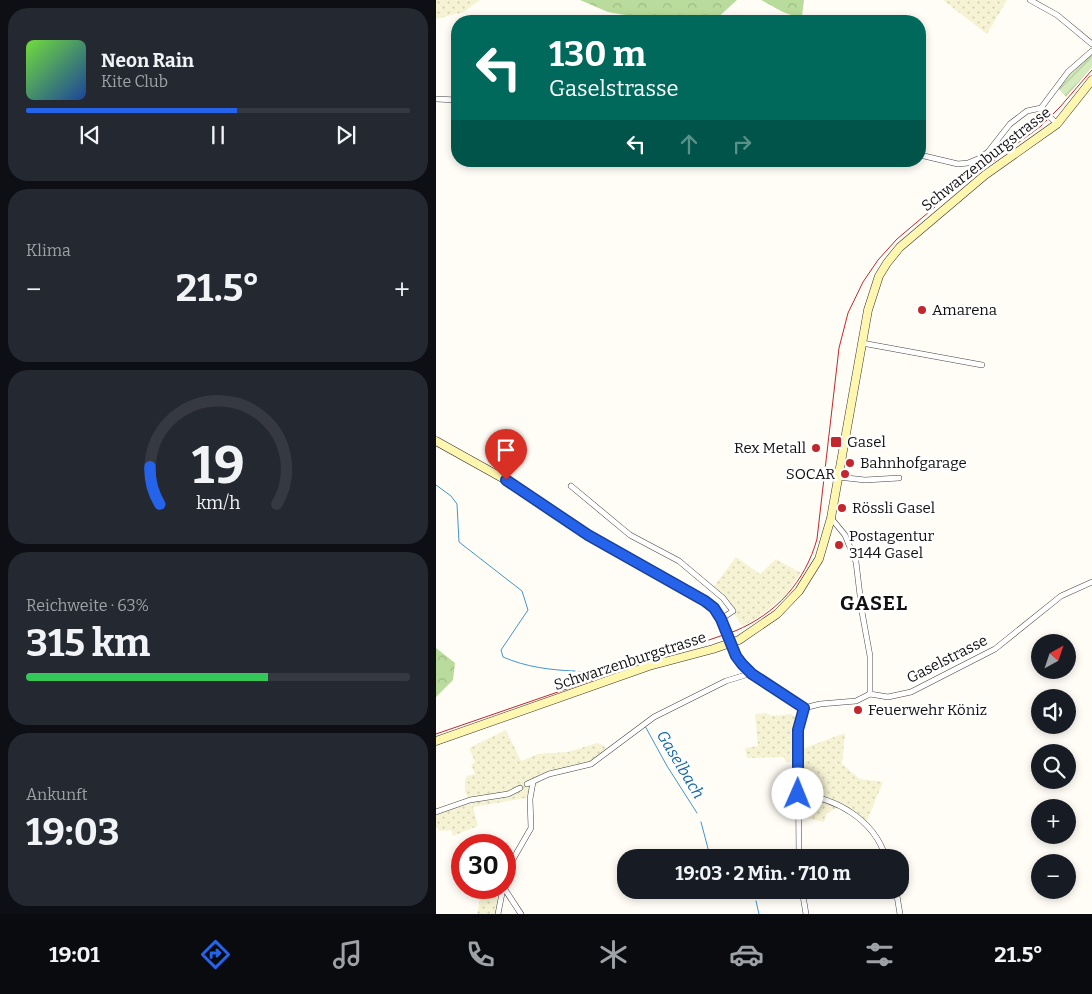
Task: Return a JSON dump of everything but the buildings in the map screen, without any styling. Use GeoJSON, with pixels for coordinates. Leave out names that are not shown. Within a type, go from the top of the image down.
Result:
{"type":"FeatureCollection","features":[{"type":"Feature","properties":{"kind":"main road","name":"Schwarzenburgstrasse"},"geometry":{"type":"LineString","coordinates":[[436,741],[649,666],[731,644],[771,619],[786,606],[800,591],[819,559],[831,518],[868,310],[875,284],[882,269],[895,252],[985,175],[1057,124],[1092,80]]}},
{"type":"Feature","properties":{"kind":"main road"},"geometry":{"type":"LineString","coordinates":[[436,441],[506,480],[602,544],[699,597],[714,608],[721,619],[731,644]]}},
{"type":"Feature","properties":{"kind":"street"},"geometry":{"type":"LineString","coordinates":[[1030,0],[1056,14],[1092,44]]}},
{"type":"Feature","properties":{"kind":"street"},"geometry":{"type":"LineString","coordinates":[[926,156],[954,163],[975,161],[988,152],[1004,130],[1017,118],[1027,111],[1041,108],[1068,72],[1092,51]]}},
{"type":"Feature","properties":{"kind":"street"},"geometry":{"type":"LineString","coordinates":[[436,99],[451,100]]}},
{"type":"Feature","properties":{"kind":"street"},"geometry":{"type":"LineString","coordinates":[[1041,108],[1057,124]]}},
{"type":"Feature","properties":{"kind":"street"},"geometry":{"type":"LineString","coordinates":[[862,343],[982,365]]}},
{"type":"Feature","properties":{"kind":"street"},"geometry":{"type":"LineString","coordinates":[[838,477],[865,480],[898,478]]}},
{"type":"Feature","properties":{"kind":"street"},"geometry":{"type":"LineString","coordinates":[[571,486],[630,535],[674,557],[712,589],[728,604],[732,611],[721,619]]}},
{"type":"Feature","properties":{"kind":"street"},"geometry":{"type":"LineString","coordinates":[[831,518],[845,535],[856,562],[863,619],[870,654],[870,694]]}},
{"type":"Feature","properties":{"kind":"street","name":"Gaselstrasse"},"geometry":{"type":"LineString","coordinates":[[804,708],[820,704],[856,701],[870,694],[886,697],[906,693],[956,669],[1005,642],[1061,596],[1092,582]]}},
{"type":"Feature","properties":{"kind":"street"},"geometry":{"type":"LineString","coordinates":[[731,644],[740,662],[752,674],[804,708],[798,730],[798,849]]}},
{"type":"Feature","properties":{"kind":"street"},"geometry":{"type":"LineString","coordinates":[[516,854],[531,828],[530,783],[549,774],[591,764],[654,717],[726,681],[752,674]]}},
{"type":"Feature","properties":{"kind":"street"},"geometry":{"type":"LineString","coordinates":[[436,812],[470,800],[508,794],[520,788]]}},
{"type":"Feature","properties":{"kind":"street"},"geometry":{"type":"LineString","coordinates":[[798,794],[822,798],[851,813],[873,832],[883,849]]}},
{"type":"Feature","properties":{"kind":"street"},"geometry":{"type":"LineString","coordinates":[[498,914],[501,899]]}},
{"type":"Feature","properties":{"kind":"street"},"geometry":{"type":"LineString","coordinates":[[511,899],[521,914]]}},
{"type":"Feature","properties":{"kind":"street"},"geometry":{"type":"LineString","coordinates":[[804,899],[806,914]]}},
{"type":"Feature","properties":{"kind":"street"},"geometry":{"type":"LineString","coordinates":[[898,899],[900,914]]}},
{"type":"Feature","properties":{"kind":"shaded area"},"geometry":{"type":"Polygon","coordinates":[[[436,0],[480,0],[464,12],[436,19],[436,0]]]}},
{"type":"Feature","properties":{"kind":"shaded area"},"geometry":{"type":"Polygon","coordinates":[[[943,0],[1007,0],[987,34],[943,0]]]}},
{"type":"Feature","properties":{"kind":"shaded area"},"geometry":{"type":"Polygon","coordinates":[[[736,557],[760,574],[776,559],[801,573],[788,592],[773,606],[756,619],[742,626],[728,604],[712,589],[736,557]]]}},
{"type":"Feature","properties":{"kind":"shaded area"},"geometry":{"type":"Polygon","coordinates":[[[766,713],[772,716],[791,714],[798,719],[796,727],[796,762],[786,762],[784,757],[747,758],[745,748],[758,746],[755,714],[766,713]]]}},
{"type":"Feature","properties":{"kind":"shaded area"},"geometry":{"type":"Polygon","coordinates":[[[506,730],[521,761],[538,754],[568,752],[597,743],[604,746],[606,750],[580,770],[547,777],[539,782],[526,798],[473,807],[478,826],[458,834],[452,834],[451,830],[440,831],[436,827],[436,813],[470,803],[465,792],[465,780],[467,776],[475,774],[471,765],[475,762],[469,748],[506,730]]]}},
{"type":"Feature","properties":{"kind":"shaded area"},"geometry":{"type":"Polygon","coordinates":[[[845,733],[842,764],[860,779],[883,782],[866,823],[839,807],[827,813],[824,822],[800,817],[802,749],[845,733]]]}},
{"type":"Feature","properties":{"kind":"shaded area"},"geometry":{"type":"Polygon","coordinates":[[[480,899],[499,899],[496,914],[477,914],[480,899]]]}},
{"type":"Feature","properties":{"kind":"green space"},"geometry":{"type":"Polygon","coordinates":[[[580,0],[737,0],[721,15],[625,15],[608,12],[580,0]]]}},
{"type":"Feature","properties":{"kind":"green space"},"geometry":{"type":"Polygon","coordinates":[[[761,0],[804,0],[802,15],[792,15],[761,0]]]}},
{"type":"Feature","properties":{"kind":"green space"},"geometry":{"type":"Polygon","coordinates":[[[1092,54],[1092,67],[1066,97],[1058,88],[1073,70],[1092,54]]]}},
{"type":"Feature","properties":{"kind":"green space"},"geometry":{"type":"Polygon","coordinates":[[[436,648],[455,663],[453,680],[436,697],[436,648]]]}},
{"type":"Feature","properties":{"kind":"waterway","name":"Gaselbach"},"geometry":{"type":"LineString","coordinates":[[436,485],[451,496],[457,504],[459,542],[522,591],[528,610],[501,650],[503,657],[538,667],[575,671]]}},
{"type":"Feature","properties":{"kind":"waterway","name":"Gaselbach"},"geometry":{"type":"LineString","coordinates":[[579,672],[601,671]]}},
{"type":"Feature","properties":{"kind":"waterway","name":"Gaselbach"},"geometry":{"type":"LineString","coordinates":[[645,726],[667,766],[697,813]]}},
{"type":"Feature","properties":{"kind":"waterway","name":"Gaselbach"},"geometry":{"type":"LineString","coordinates":[[701,822],[708,849]]}},
{"type":"Feature","properties":{"kind":"waterway","name":"Gaselbach"},"geometry":{"type":"LineString","coordinates":[[756,901],[759,914]]}},
{"type":"Feature","properties":{"kind":"railway"},"geometry":{"type":"LineString","coordinates":[[436,734],[735,631],[763,616],[787,595],[805,569],[817,539],[839,348],[848,313],[863,282],[878,260],[897,239],[962,184],[1041,126],[1092,70]]}},
{"type":"Feature","properties":{"kind":"place","name":"Amarena"},"geometry":{"type":"Point","coordinates":[922,310]}},
{"type":"Feature","properties":{"kind":"place","name":"Gasel"},"geometry":{"type":"Point","coordinates":[836,442]}},
{"type":"Feature","properties":{"kind":"place","name":"Rex Metall"},"geometry":{"type":"Point","coordinates":[816,448]}},
{"type":"Feature","properties":{"kind":"place","name":"Bahnhofgarage"},"geometry":{"type":"Point","coordinates":[850,463]}},
{"type":"Feature","properties":{"kind":"place","name":"SOCAR"},"geometry":{"type":"Point","coordinates":[845,474]}},
{"type":"Feature","properties":{"kind":"place","name":"Rössli Gasel"},"geometry":{"type":"Point","coordinates":[842,508]}},
{"type":"Feature","properties":{"kind":"place","name":"Postagentur 3144 Gasel"},"geometry":{"type":"Point","coordinates":[839,545]}},
{"type":"Feature","properties":{"kind":"place","name":"Feuerwehr Köniz"},"geometry":{"type":"Point","coordinates":[858,710]}},
{"type":"Feature","properties":{"kind":"district","name":"GASEL"},"geometry":{"type":"Point","coordinates":[874,603]}},
{"type":"Feature","properties":{"kind":"route"},"geometry":{"type":"LineString","coordinates":[[506,480],[588,535],[624,557],[699,597],[714,608],[721,619],[737,658],[742,664],[752,674],[804,708],[798,730],[798,794]]}}]}
